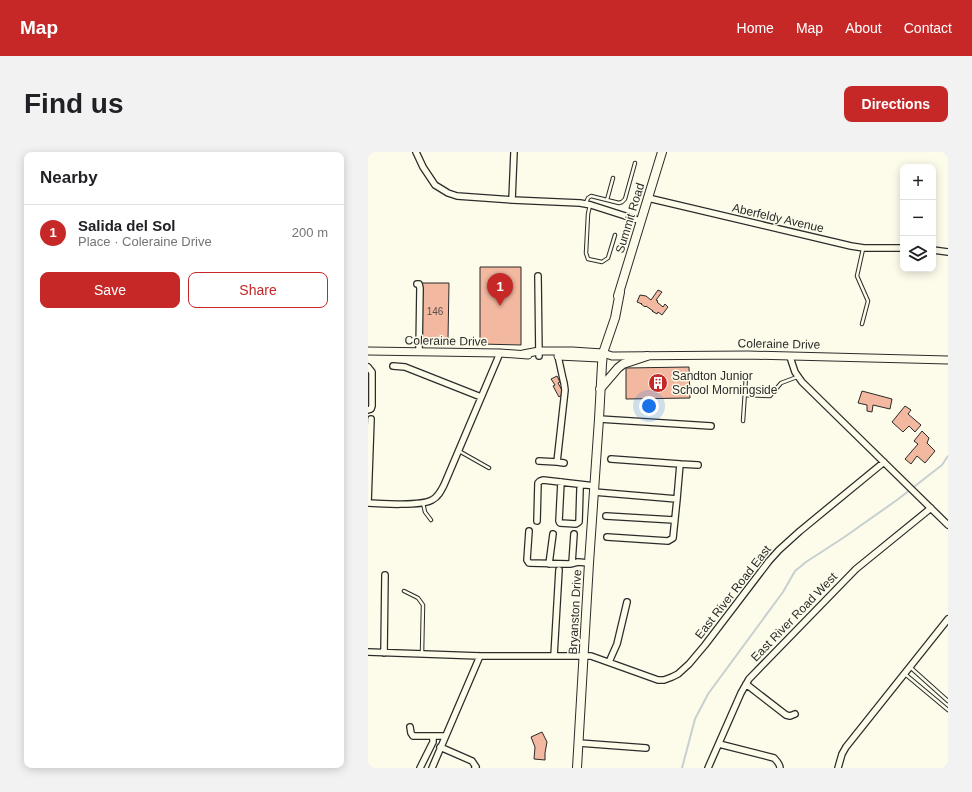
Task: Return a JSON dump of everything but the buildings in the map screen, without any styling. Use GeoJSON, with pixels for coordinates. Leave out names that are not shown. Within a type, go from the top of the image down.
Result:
{"type":"FeatureCollection","features":[{"type":"Feature","properties":{"kind":"main road","name":"Summit Road"},"geometry":{"type":"LineString","coordinates":[[602,355],[610,316],[620,292],[662,152]]}},
{"type":"Feature","properties":{"kind":"main road","name":"Bryanston Drive"},"geometry":{"type":"LineString","coordinates":[[577,768],[602,355]]}},
{"type":"Feature","properties":{"kind":"main road","name":"Bryanston Drive"},"geometry":{"type":"LineString","coordinates":[[596,457],[596,392],[602,355]]}},
{"type":"Feature","properties":{"kind":"main road"},"geometry":{"type":"LineString","coordinates":[[600,389],[621,365],[628,361],[637,360],[647,356]]}},
{"type":"Feature","properties":{"kind":"street"},"geometry":{"type":"LineString","coordinates":[[416,152],[423,167],[435,185],[448,193],[457,196],[466,198],[574,202],[588,204],[641,221]]}},
{"type":"Feature","properties":{"kind":"street"},"geometry":{"type":"LineString","coordinates":[[512,200],[514,152]]}},
{"type":"Feature","properties":{"kind":"street","name":"Aberfeldy Avenue"},"geometry":{"type":"LineString","coordinates":[[648,198],[864,248],[900,248]]}},
{"type":"Feature","properties":{"kind":"street"},"geometry":{"type":"LineString","coordinates":[[936,250],[948,252]]}},
{"type":"Feature","properties":{"kind":"street"},"geometry":{"type":"LineString","coordinates":[[538,276],[539,354]]}},
{"type":"Feature","properties":{"kind":"street"},"geometry":{"type":"LineString","coordinates":[[417,284],[420,288],[419,352]]}},
{"type":"Feature","properties":{"kind":"street","name":"Coleraine Drive"},"geometry":{"type":"LineString","coordinates":[[368,351],[523,354],[554,354],[572,351],[602,355],[647,356],[711,354],[948,360]]}},
{"type":"Feature","properties":{"kind":"street"},"geometry":{"type":"LineString","coordinates":[[371,419],[368,503],[423,503],[432,500],[441,490],[500,353]]}},
{"type":"Feature","properties":{"kind":"street"},"geometry":{"type":"LineString","coordinates":[[554,354],[565,390],[557,462]]}},
{"type":"Feature","properties":{"kind":"street"},"geometry":{"type":"LineString","coordinates":[[790,356],[795,372],[807,388],[948,525]]}},
{"type":"Feature","properties":{"kind":"street"},"geometry":{"type":"LineString","coordinates":[[393,366],[405,367],[481,397]]}},
{"type":"Feature","properties":{"kind":"street"},"geometry":{"type":"LineString","coordinates":[[368,367],[372,372],[372,406],[371,409],[368,410]]}},
{"type":"Feature","properties":{"kind":"street"},"geometry":{"type":"LineString","coordinates":[[599,419],[711,426]]}},
{"type":"Feature","properties":{"kind":"street"},"geometry":{"type":"LineString","coordinates":[[611,459],[698,465]]}},
{"type":"Feature","properties":{"kind":"street"},"geometry":{"type":"LineString","coordinates":[[539,461],[564,463]]}},
{"type":"Feature","properties":{"kind":"street","name":"East River Road East"},"geometry":{"type":"LineString","coordinates":[[368,652],[480,656],[584,655],[591,656],[660,680],[668,679],[678,674],[689,664],[779,550],[884,462]]}},
{"type":"Feature","properties":{"kind":"street"},"geometry":{"type":"LineString","coordinates":[[607,537],[668,541],[673,538],[680,464]]}},
{"type":"Feature","properties":{"kind":"street"},"geometry":{"type":"LineString","coordinates":[[537,521],[538,483],[540,480],[561,482],[594,489],[677,499]]}},
{"type":"Feature","properties":{"kind":"street"},"geometry":{"type":"LineString","coordinates":[[561,482],[560,523],[576,524],[579,522],[580,489]]}},
{"type":"Feature","properties":{"kind":"street","name":"East River Road West"},"geometry":{"type":"LineString","coordinates":[[708,768],[746,684],[766,661],[856,569],[931,508]]}},
{"type":"Feature","properties":{"kind":"street"},"geometry":{"type":"LineString","coordinates":[[606,516],[674,520]]}},
{"type":"Feature","properties":{"kind":"street"},"geometry":{"type":"LineString","coordinates":[[529,531],[527,562],[549,564],[572,564],[578,562],[589,563]]}},
{"type":"Feature","properties":{"kind":"street"},"geometry":{"type":"LineString","coordinates":[[549,564],[553,534]]}},
{"type":"Feature","properties":{"kind":"street"},"geometry":{"type":"LineString","coordinates":[[572,564],[574,534]]}},
{"type":"Feature","properties":{"kind":"street"},"geometry":{"type":"LineString","coordinates":[[554,656],[559,570]]}},
{"type":"Feature","properties":{"kind":"street"},"geometry":{"type":"LineString","coordinates":[[384,653],[386,575]]}},
{"type":"Feature","properties":{"kind":"street"},"geometry":{"type":"LineString","coordinates":[[609,662],[617,644],[627,602]]}},
{"type":"Feature","properties":{"kind":"street"},"geometry":{"type":"LineString","coordinates":[[839,768],[840,759],[846,747],[948,619]]}},
{"type":"Feature","properties":{"kind":"street"},"geometry":{"type":"LineString","coordinates":[[432,768],[480,656]]}},
{"type":"Feature","properties":{"kind":"street"},"geometry":{"type":"LineString","coordinates":[[746,684],[786,715],[790,716],[795,714]]}},
{"type":"Feature","properties":{"kind":"street"},"geometry":{"type":"LineString","coordinates":[[410,727],[413,736],[445,736]]}},
{"type":"Feature","properties":{"kind":"street"},"geometry":{"type":"LineString","coordinates":[[420,768],[433,742],[433,736]]}},
{"type":"Feature","properties":{"kind":"street"},"geometry":{"type":"LineString","coordinates":[[579,743],[646,748]]}},
{"type":"Feature","properties":{"kind":"street"},"geometry":{"type":"LineString","coordinates":[[719,744],[774,758],[778,761],[780,768]]}},
{"type":"Feature","properties":{"kind":"street"},"geometry":{"type":"LineString","coordinates":[[440,748],[472,761],[476,768]]}},
{"type":"Feature","properties":{"kind":"lane"},"geometry":{"type":"LineString","coordinates":[[615,235],[608,258],[602,262],[588,259],[586,257],[588,198],[591,196],[619,203],[622,202],[625,199],[635,163]]}},
{"type":"Feature","properties":{"kind":"lane"},"geometry":{"type":"LineString","coordinates":[[607,200],[613,178]]}},
{"type":"Feature","properties":{"kind":"lane"},"geometry":{"type":"LineString","coordinates":[[862,324],[868,302],[857,276],[864,248]]}},
{"type":"Feature","properties":{"kind":"lane"},"geometry":{"type":"LineString","coordinates":[[743,421],[746,376]]}},
{"type":"Feature","properties":{"kind":"lane"},"geometry":{"type":"LineString","coordinates":[[745,395],[770,396],[781,383],[798,377]]}},
{"type":"Feature","properties":{"kind":"lane"},"geometry":{"type":"LineString","coordinates":[[458,451],[490,468]]}},
{"type":"Feature","properties":{"kind":"lane"},"geometry":{"type":"LineString","coordinates":[[423,503],[431,520]]}},
{"type":"Feature","properties":{"kind":"lane"},"geometry":{"type":"LineString","coordinates":[[404,591],[418,598],[423,605],[422,654]]}},
{"type":"Feature","properties":{"kind":"lane"},"geometry":{"type":"LineString","coordinates":[[910,667],[948,701]]}},
{"type":"Feature","properties":{"kind":"lane"},"geometry":{"type":"LineString","coordinates":[[904,674],[948,710]]}},
{"type":"Feature","properties":{"kind":"waterway"},"geometry":{"type":"LineString","coordinates":[[682,768],[695,719],[708,694],[783,592],[795,571],[897,500],[942,465],[948,456]]}},
{"type":"Feature","properties":{"kind":"place","name":"Salida del Sol"},"geometry":{"type":"Point","coordinates":[500,306]}},
{"type":"Feature","properties":{"kind":"place","name":"Sandton Junior School Morningside"},"geometry":{"type":"Point","coordinates":[658,383]}}]}
